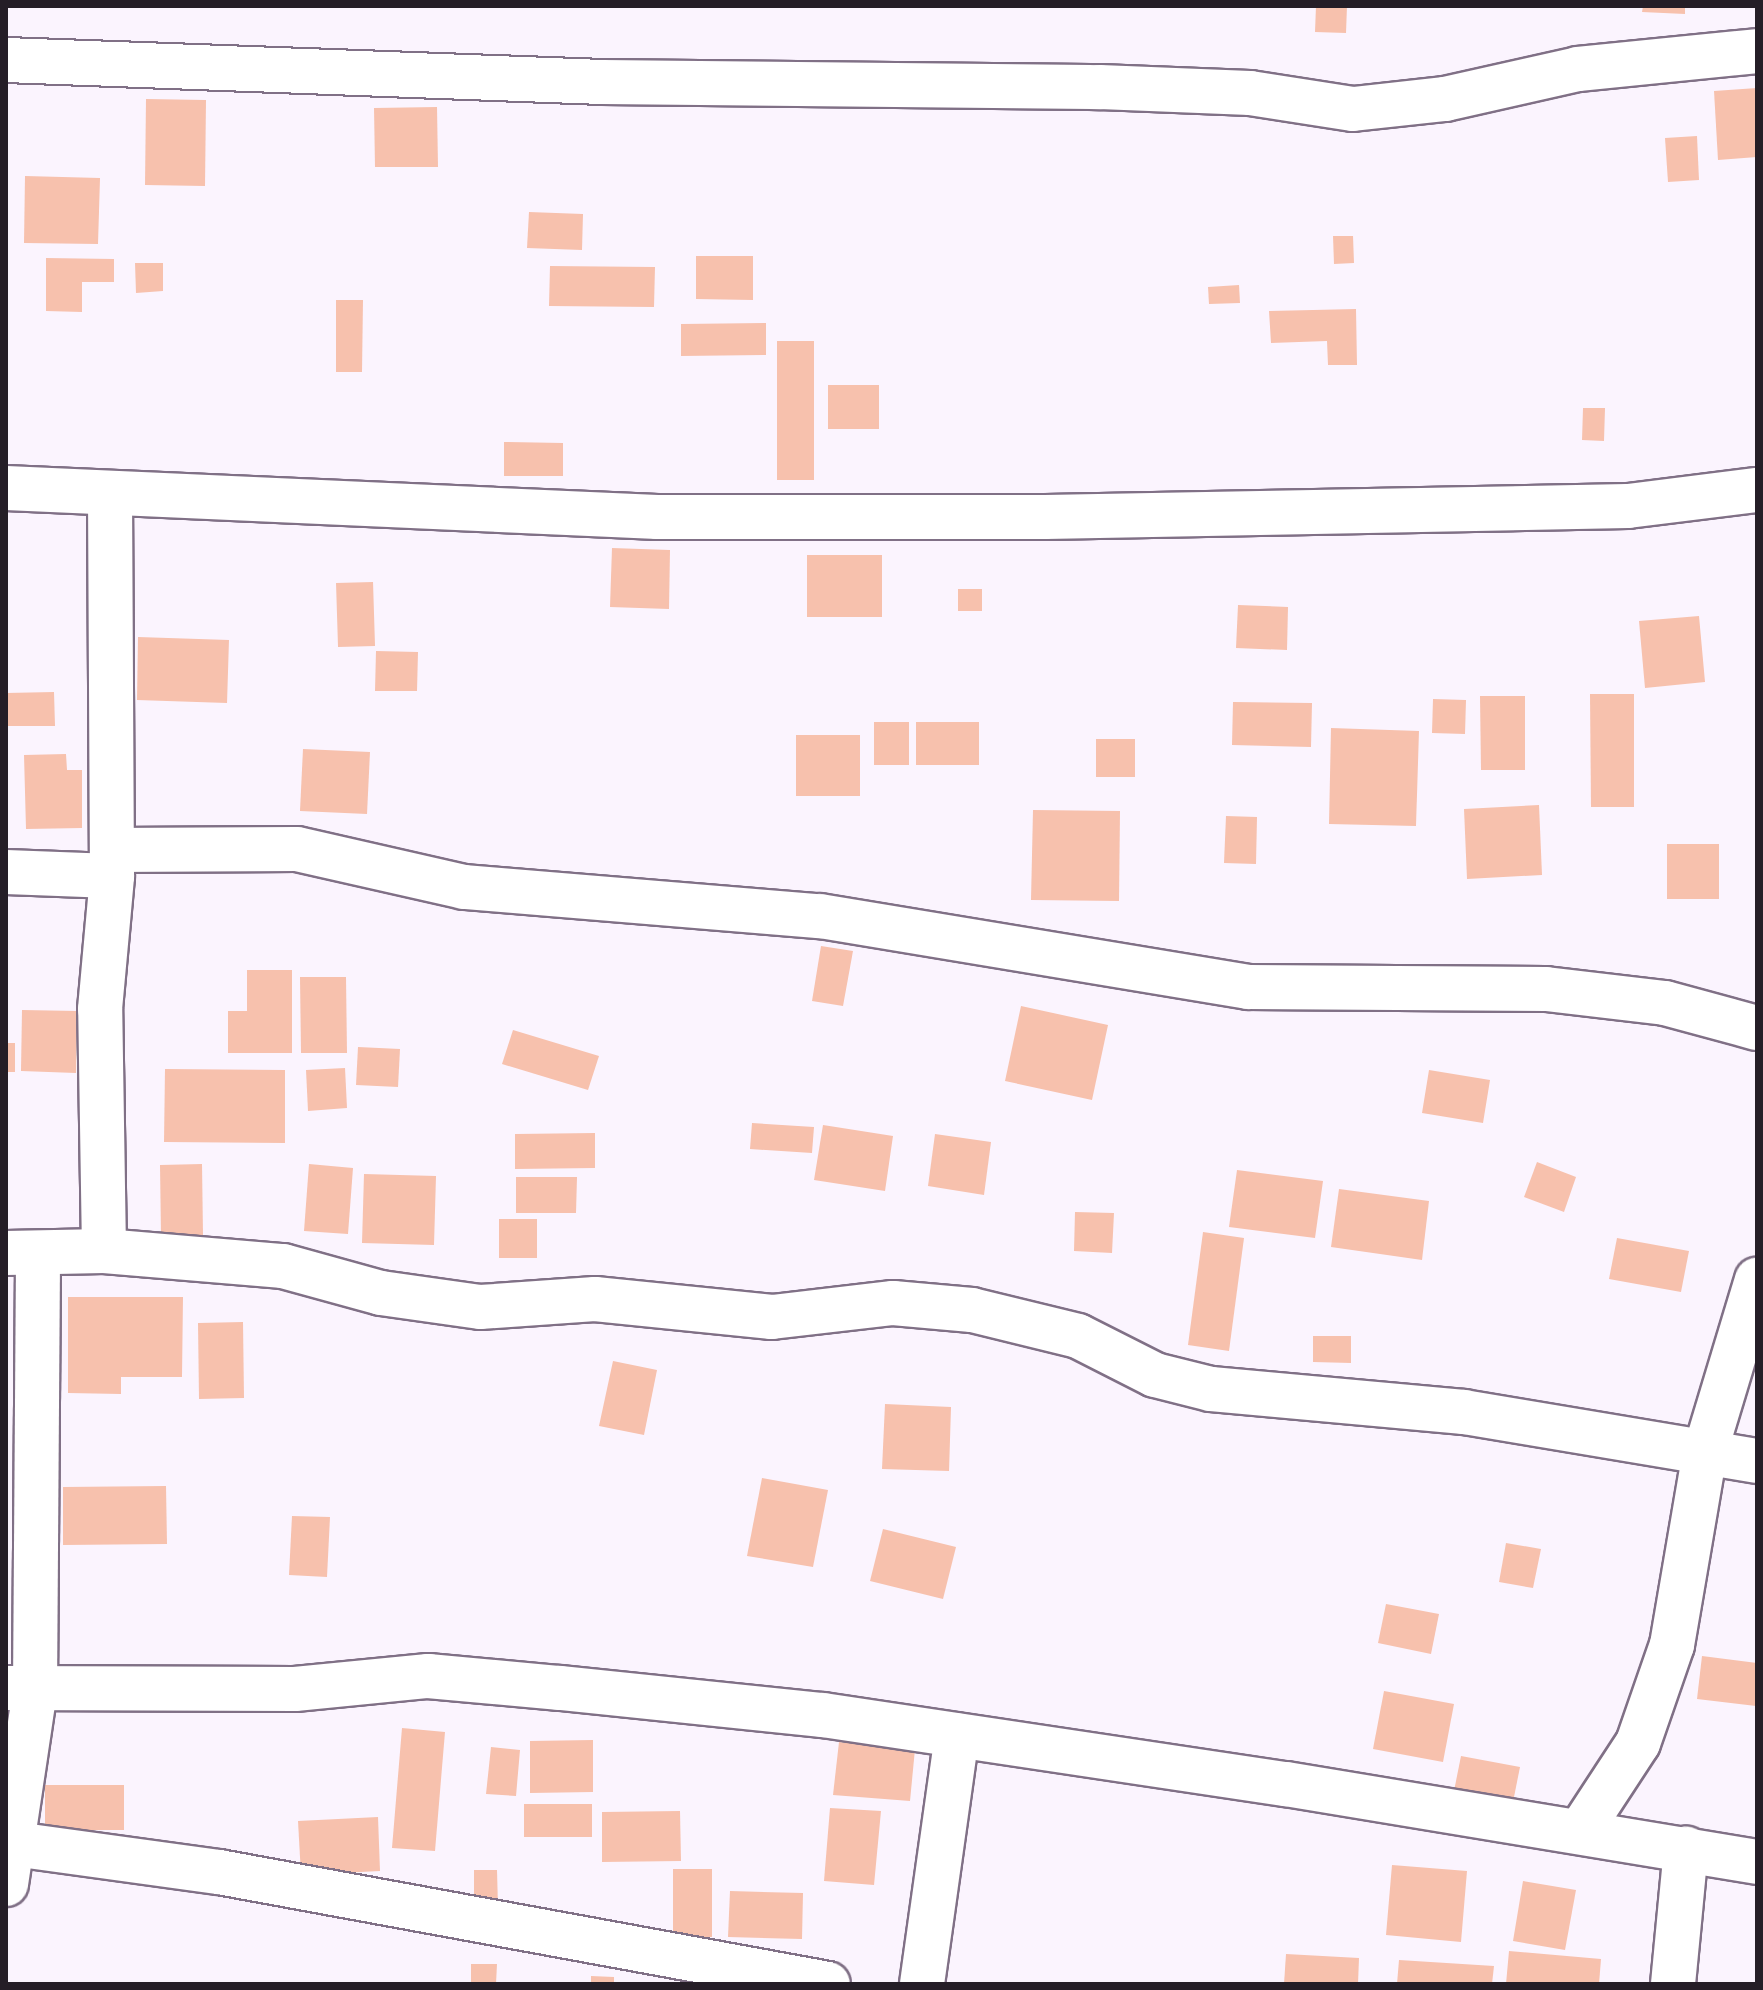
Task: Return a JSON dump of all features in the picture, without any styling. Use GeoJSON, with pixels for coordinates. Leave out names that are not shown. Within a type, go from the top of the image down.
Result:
{"type":"FeatureCollection","features":[{"type":"Feature","properties":{"kind":"street"},"geometry":{"type":"LineString","coordinates":[[6,60],[602,82],[1100,87],[1250,93],[1353,109],[1445,99],[1578,69],[1757,51]]}},
{"type":"Feature","properties":{"kind":"street"},"geometry":{"type":"LineString","coordinates":[[6,488],[657,517],[1045,517],[1628,506],[1757,490]]}},
{"type":"Feature","properties":{"kind":"street"},"geometry":{"type":"LineString","coordinates":[[104,1251],[100,1009],[112,863],[110,495]]}},
{"type":"Feature","properties":{"kind":"street"},"geometry":{"type":"LineString","coordinates":[[6,872],[297,849],[464,887],[820,916],[1248,987],[1441,992],[1546,989],[1665,1003],[1757,1028]]}},
{"type":"Feature","properties":{"kind":"street"},"geometry":{"type":"LineString","coordinates":[[828,1984],[219,1872],[10,1864],[21,1689],[22,1254],[104,1251],[283,1266],[381,1293],[480,1307],[595,1299],[772,1317],[893,1303],[972,1310],[1078,1336],[1155,1375],[1211,1389],[1464,1412],[1757,1461]]}},
{"type":"Feature","properties":{"kind":"street"},"geometry":{"type":"LineString","coordinates":[[1581,1830],[1638,1743],[1672,1645],[1705,1452],[1757,1280]]}},
{"type":"Feature","properties":{"kind":"street"},"geometry":{"type":"LineString","coordinates":[[21,1689],[295,1689],[428,1676],[823,1715],[1581,1830],[1757,1862]]}},
{"type":"Feature","properties":{"kind":"street"},"geometry":{"type":"LineString","coordinates":[[922,1984],[957,1735]]}},
{"type":"Feature","properties":{"kind":"street"},"geometry":{"type":"LineString","coordinates":[[1673,1984],[1686,1849]]}},
{"type":"Feature","properties":{"kind":"building"},"geometry":{"type":"Polygon","coordinates":[[[1316,6],[1347,6],[1346,33],[1315,32],[1316,6]]]}},
{"type":"Feature","properties":{"kind":"building"},"geometry":{"type":"Polygon","coordinates":[[[1643,6],[1685,6],[1685,14],[1642,12],[1643,6]]]}},
{"type":"Feature","properties":{"kind":"building"},"geometry":{"type":"Polygon","coordinates":[[[1757,88],[1757,157],[1718,160],[1714,91],[1757,88]]]}},
{"type":"Feature","properties":{"kind":"building"},"geometry":{"type":"Polygon","coordinates":[[[146,99],[206,100],[205,186],[145,185],[146,99]]]}},
{"type":"Feature","properties":{"kind":"building"},"geometry":{"type":"Polygon","coordinates":[[[437,107],[438,167],[375,167],[374,108],[437,107]]]}},
{"type":"Feature","properties":{"kind":"building"},"geometry":{"type":"Polygon","coordinates":[[[1697,136],[1699,180],[1668,182],[1665,138],[1697,136]]]}},
{"type":"Feature","properties":{"kind":"building"},"geometry":{"type":"Polygon","coordinates":[[[25,176],[100,178],[98,244],[24,243],[25,176]]]}},
{"type":"Feature","properties":{"kind":"building"},"geometry":{"type":"Polygon","coordinates":[[[529,212],[583,214],[582,250],[527,248],[529,212]]]}},
{"type":"Feature","properties":{"kind":"building"},"geometry":{"type":"Polygon","coordinates":[[[1333,236],[1353,236],[1354,263],[1334,264],[1333,236]]]}},
{"type":"Feature","properties":{"kind":"building"},"geometry":{"type":"Polygon","coordinates":[[[696,256],[753,256],[753,300],[696,299],[696,256]]]}},
{"type":"Feature","properties":{"kind":"building"},"geometry":{"type":"Polygon","coordinates":[[[46,258],[114,259],[114,282],[82,282],[82,312],[46,311],[46,258]]]}},
{"type":"Feature","properties":{"kind":"building"},"geometry":{"type":"Polygon","coordinates":[[[135,263],[163,263],[163,291],[136,293],[135,263]]]}},
{"type":"Feature","properties":{"kind":"building"},"geometry":{"type":"Polygon","coordinates":[[[550,266],[655,267],[654,307],[549,306],[550,266]]]}},
{"type":"Feature","properties":{"kind":"building"},"geometry":{"type":"Polygon","coordinates":[[[1239,285],[1240,303],[1209,304],[1208,287],[1239,285]]]}},
{"type":"Feature","properties":{"kind":"building"},"geometry":{"type":"Polygon","coordinates":[[[336,300],[363,300],[362,372],[336,372],[336,300]]]}},
{"type":"Feature","properties":{"kind":"building"},"geometry":{"type":"Polygon","coordinates":[[[1356,309],[1357,365],[1328,365],[1327,341],[1271,343],[1269,311],[1356,309]]]}},
{"type":"Feature","properties":{"kind":"building"},"geometry":{"type":"Polygon","coordinates":[[[766,323],[766,355],[681,356],[681,324],[766,323]]]}},
{"type":"Feature","properties":{"kind":"building"},"geometry":{"type":"Polygon","coordinates":[[[777,341],[814,341],[814,480],[777,480],[777,341]]]}},
{"type":"Feature","properties":{"kind":"building"},"geometry":{"type":"Polygon","coordinates":[[[828,385],[879,385],[879,429],[828,429],[828,385]]]}},
{"type":"Feature","properties":{"kind":"building"},"geometry":{"type":"Polygon","coordinates":[[[1583,408],[1605,408],[1604,441],[1582,440],[1583,408]]]}},
{"type":"Feature","properties":{"kind":"building"},"geometry":{"type":"Polygon","coordinates":[[[504,442],[563,443],[563,476],[504,476],[504,442]]]}},
{"type":"Feature","properties":{"kind":"building"},"geometry":{"type":"Polygon","coordinates":[[[612,548],[670,550],[669,609],[610,607],[612,548]]]}},
{"type":"Feature","properties":{"kind":"building"},"geometry":{"type":"Polygon","coordinates":[[[807,555],[882,555],[882,617],[807,617],[807,555]]]}},
{"type":"Feature","properties":{"kind":"building"},"geometry":{"type":"Polygon","coordinates":[[[373,582],[375,646],[338,647],[336,583],[373,582]]]}},
{"type":"Feature","properties":{"kind":"building"},"geometry":{"type":"Polygon","coordinates":[[[958,589],[982,589],[982,611],[958,611],[958,589]]]}},
{"type":"Feature","properties":{"kind":"building"},"geometry":{"type":"Polygon","coordinates":[[[1238,605],[1288,607],[1287,650],[1236,648],[1238,605]]]}},
{"type":"Feature","properties":{"kind":"building"},"geometry":{"type":"Polygon","coordinates":[[[1699,616],[1705,682],[1645,688],[1639,621],[1699,616]]]}},
{"type":"Feature","properties":{"kind":"building"},"geometry":{"type":"Polygon","coordinates":[[[138,637],[229,640],[227,703],[137,700],[138,637]]]}},
{"type":"Feature","properties":{"kind":"building"},"geometry":{"type":"Polygon","coordinates":[[[376,651],[418,652],[417,691],[375,691],[376,651]]]}},
{"type":"Feature","properties":{"kind":"building"},"geometry":{"type":"Polygon","coordinates":[[[54,692],[55,726],[6,726],[6,693],[54,692]]]}},
{"type":"Feature","properties":{"kind":"building"},"geometry":{"type":"Polygon","coordinates":[[[1590,694],[1634,694],[1634,807],[1591,807],[1590,694]]]}},
{"type":"Feature","properties":{"kind":"building"},"geometry":{"type":"Polygon","coordinates":[[[1480,696],[1525,696],[1525,770],[1481,770],[1480,696]]]}},
{"type":"Feature","properties":{"kind":"building"},"geometry":{"type":"Polygon","coordinates":[[[1433,699],[1466,700],[1465,734],[1432,733],[1433,699]]]}},
{"type":"Feature","properties":{"kind":"building"},"geometry":{"type":"Polygon","coordinates":[[[1233,702],[1312,703],[1311,747],[1232,745],[1233,702]]]}},
{"type":"Feature","properties":{"kind":"building"},"geometry":{"type":"Polygon","coordinates":[[[874,722],[909,722],[909,765],[874,765],[874,722]]]}},
{"type":"Feature","properties":{"kind":"building"},"geometry":{"type":"Polygon","coordinates":[[[916,722],[979,722],[979,765],[916,765],[916,722]]]}},
{"type":"Feature","properties":{"kind":"building"},"geometry":{"type":"Polygon","coordinates":[[[1331,728],[1419,731],[1416,826],[1329,824],[1331,728]]]}},
{"type":"Feature","properties":{"kind":"building"},"geometry":{"type":"Polygon","coordinates":[[[796,735],[860,735],[860,796],[796,796],[796,735]]]}},
{"type":"Feature","properties":{"kind":"building"},"geometry":{"type":"Polygon","coordinates":[[[1096,739],[1135,739],[1135,777],[1096,777],[1096,739]]]}},
{"type":"Feature","properties":{"kind":"building"},"geometry":{"type":"Polygon","coordinates":[[[303,749],[370,752],[367,814],[300,811],[303,749]]]}},
{"type":"Feature","properties":{"kind":"building"},"geometry":{"type":"Polygon","coordinates":[[[66,754],[67,770],[82,770],[82,828],[26,829],[24,755],[66,754]]]}},
{"type":"Feature","properties":{"kind":"building"},"geometry":{"type":"Polygon","coordinates":[[[1539,805],[1542,875],[1467,879],[1464,809],[1539,805]]]}},
{"type":"Feature","properties":{"kind":"building"},"geometry":{"type":"Polygon","coordinates":[[[1033,810],[1120,811],[1119,901],[1031,900],[1033,810]]]}},
{"type":"Feature","properties":{"kind":"building"},"geometry":{"type":"Polygon","coordinates":[[[1226,816],[1257,817],[1256,864],[1224,863],[1226,816]]]}},
{"type":"Feature","properties":{"kind":"building"},"geometry":{"type":"Polygon","coordinates":[[[1667,844],[1719,844],[1719,899],[1667,899],[1667,844]]]}},
{"type":"Feature","properties":{"kind":"building"},"geometry":{"type":"Polygon","coordinates":[[[821,946],[853,951],[843,1006],[812,1001],[821,946]]]}},
{"type":"Feature","properties":{"kind":"building"},"geometry":{"type":"Polygon","coordinates":[[[247,970],[292,970],[292,1053],[228,1053],[228,1011],[247,1011],[247,970]]]}},
{"type":"Feature","properties":{"kind":"building"},"geometry":{"type":"Polygon","coordinates":[[[300,977],[346,977],[347,1053],[301,1053],[300,977]]]}},
{"type":"Feature","properties":{"kind":"building"},"geometry":{"type":"Polygon","coordinates":[[[1021,1006],[1108,1025],[1092,1100],[1005,1081],[1021,1006]]]}},
{"type":"Feature","properties":{"kind":"building"},"geometry":{"type":"Polygon","coordinates":[[[22,1010],[77,1011],[76,1073],[21,1071],[22,1010]]]}},
{"type":"Feature","properties":{"kind":"building"},"geometry":{"type":"Polygon","coordinates":[[[513,1030],[599,1056],[588,1090],[502,1064],[513,1030]]]}},
{"type":"Feature","properties":{"kind":"building"},"geometry":{"type":"Polygon","coordinates":[[[6,1043],[15,1043],[15,1072],[6,1072],[6,1043]]]}},
{"type":"Feature","properties":{"kind":"building"},"geometry":{"type":"Polygon","coordinates":[[[358,1047],[400,1049],[398,1087],[356,1085],[358,1047]]]}},
{"type":"Feature","properties":{"kind":"building"},"geometry":{"type":"Polygon","coordinates":[[[345,1068],[347,1108],[308,1111],[306,1070],[345,1068]]]}},
{"type":"Feature","properties":{"kind":"building"},"geometry":{"type":"Polygon","coordinates":[[[165,1069],[285,1070],[285,1143],[164,1142],[165,1069]]]}},
{"type":"Feature","properties":{"kind":"building"},"geometry":{"type":"Polygon","coordinates":[[[1429,1070],[1490,1080],[1483,1123],[1422,1113],[1429,1070]]]}},
{"type":"Feature","properties":{"kind":"building"},"geometry":{"type":"Polygon","coordinates":[[[752,1123],[814,1127],[812,1153],[750,1149],[752,1123]]]}},
{"type":"Feature","properties":{"kind":"building"},"geometry":{"type":"Polygon","coordinates":[[[823,1125],[893,1136],[885,1191],[814,1180],[823,1125]]]}},
{"type":"Feature","properties":{"kind":"building"},"geometry":{"type":"Polygon","coordinates":[[[595,1133],[595,1168],[515,1169],[515,1134],[595,1133]]]}},
{"type":"Feature","properties":{"kind":"building"},"geometry":{"type":"Polygon","coordinates":[[[935,1134],[991,1142],[984,1195],[928,1186],[935,1134]]]}},
{"type":"Feature","properties":{"kind":"building"},"geometry":{"type":"Polygon","coordinates":[[[1537,1162],[1576,1177],[1564,1212],[1524,1197],[1537,1162]]]}},
{"type":"Feature","properties":{"kind":"building"},"geometry":{"type":"Polygon","coordinates":[[[202,1164],[203,1235],[161,1236],[160,1165],[202,1164]]]}},
{"type":"Feature","properties":{"kind":"building"},"geometry":{"type":"Polygon","coordinates":[[[309,1164],[353,1168],[348,1234],[304,1231],[309,1164]]]}},
{"type":"Feature","properties":{"kind":"building"},"geometry":{"type":"Polygon","coordinates":[[[1237,1170],[1323,1181],[1315,1238],[1229,1227],[1237,1170]]]}},
{"type":"Feature","properties":{"kind":"building"},"geometry":{"type":"Polygon","coordinates":[[[364,1174],[436,1176],[434,1245],[362,1243],[364,1174]]]}},
{"type":"Feature","properties":{"kind":"building"},"geometry":{"type":"Polygon","coordinates":[[[516,1177],[577,1177],[576,1213],[516,1213],[516,1177]]]}},
{"type":"Feature","properties":{"kind":"building"},"geometry":{"type":"Polygon","coordinates":[[[1339,1189],[1429,1201],[1422,1260],[1331,1247],[1339,1189]]]}},
{"type":"Feature","properties":{"kind":"building"},"geometry":{"type":"Polygon","coordinates":[[[1075,1212],[1114,1213],[1112,1253],[1074,1251],[1075,1212]]]}},
{"type":"Feature","properties":{"kind":"building"},"geometry":{"type":"Polygon","coordinates":[[[499,1219],[537,1219],[537,1258],[499,1258],[499,1219]]]}},
{"type":"Feature","properties":{"kind":"building"},"geometry":{"type":"Polygon","coordinates":[[[1203,1232],[1244,1238],[1229,1351],[1188,1345],[1203,1232]]]}},
{"type":"Feature","properties":{"kind":"building"},"geometry":{"type":"Polygon","coordinates":[[[1617,1238],[1689,1251],[1681,1292],[1609,1279],[1617,1238]]]}},
{"type":"Feature","properties":{"kind":"building"},"geometry":{"type":"Polygon","coordinates":[[[68,1297],[183,1297],[182,1377],[121,1377],[121,1394],[68,1393],[68,1297]]]}},
{"type":"Feature","properties":{"kind":"building"},"geometry":{"type":"Polygon","coordinates":[[[243,1322],[244,1398],[199,1399],[198,1323],[243,1322]]]}},
{"type":"Feature","properties":{"kind":"building"},"geometry":{"type":"Polygon","coordinates":[[[1313,1336],[1351,1336],[1351,1363],[1313,1362],[1313,1336]]]}},
{"type":"Feature","properties":{"kind":"building"},"geometry":{"type":"Polygon","coordinates":[[[613,1361],[657,1370],[644,1435],[599,1426],[613,1361]]]}},
{"type":"Feature","properties":{"kind":"building"},"geometry":{"type":"Polygon","coordinates":[[[885,1404],[951,1407],[949,1471],[882,1469],[885,1404]]]}},
{"type":"Feature","properties":{"kind":"building"},"geometry":{"type":"Polygon","coordinates":[[[762,1478],[828,1490],[813,1567],[747,1556],[762,1478]]]}},
{"type":"Feature","properties":{"kind":"building"},"geometry":{"type":"Polygon","coordinates":[[[166,1486],[167,1544],[63,1545],[63,1487],[166,1486]]]}},
{"type":"Feature","properties":{"kind":"building"},"geometry":{"type":"Polygon","coordinates":[[[292,1516],[330,1517],[327,1577],[289,1575],[292,1516]]]}},
{"type":"Feature","properties":{"kind":"building"},"geometry":{"type":"Polygon","coordinates":[[[883,1529],[956,1547],[943,1599],[870,1581],[883,1529]]]}},
{"type":"Feature","properties":{"kind":"building"},"geometry":{"type":"Polygon","coordinates":[[[1506,1543],[1541,1549],[1533,1588],[1499,1582],[1506,1543]]]}},
{"type":"Feature","properties":{"kind":"building"},"geometry":{"type":"Polygon","coordinates":[[[1386,1604],[1439,1614],[1431,1654],[1378,1643],[1386,1604]]]}},
{"type":"Feature","properties":{"kind":"building"},"geometry":{"type":"Polygon","coordinates":[[[1702,1656],[1757,1663],[1756,1706],[1697,1699],[1702,1656]]]}},
{"type":"Feature","properties":{"kind":"building"},"geometry":{"type":"Polygon","coordinates":[[[1384,1691],[1454,1704],[1443,1762],[1373,1749],[1384,1691]]]}},
{"type":"Feature","properties":{"kind":"building"},"geometry":{"type":"Polygon","coordinates":[[[402,1728],[445,1732],[435,1851],[392,1848],[402,1728]]]}},
{"type":"Feature","properties":{"kind":"building"},"geometry":{"type":"Polygon","coordinates":[[[593,1740],[593,1792],[530,1793],[530,1741],[593,1740]]]}},
{"type":"Feature","properties":{"kind":"building"},"geometry":{"type":"Polygon","coordinates":[[[839,1742],[915,1749],[910,1801],[833,1795],[839,1742]]]}},
{"type":"Feature","properties":{"kind":"building"},"geometry":{"type":"Polygon","coordinates":[[[491,1747],[520,1750],[516,1796],[486,1794],[491,1747]]]}},
{"type":"Feature","properties":{"kind":"building"},"geometry":{"type":"Polygon","coordinates":[[[1461,1756],[1520,1767],[1513,1802],[1454,1791],[1461,1756]]]}},
{"type":"Feature","properties":{"kind":"building"},"geometry":{"type":"Polygon","coordinates":[[[45,1785],[124,1785],[124,1830],[45,1830],[45,1785]]]}},
{"type":"Feature","properties":{"kind":"building"},"geometry":{"type":"Polygon","coordinates":[[[524,1804],[592,1804],[592,1837],[524,1837],[524,1804]]]}},
{"type":"Feature","properties":{"kind":"building"},"geometry":{"type":"Polygon","coordinates":[[[830,1808],[881,1811],[874,1885],[824,1881],[830,1808]]]}},
{"type":"Feature","properties":{"kind":"building"},"geometry":{"type":"Polygon","coordinates":[[[680,1811],[681,1861],[602,1862],[602,1812],[680,1811]]]}},
{"type":"Feature","properties":{"kind":"building"},"geometry":{"type":"Polygon","coordinates":[[[378,1817],[380,1871],[301,1875],[298,1821],[378,1817]]]}},
{"type":"Feature","properties":{"kind":"building"},"geometry":{"type":"Polygon","coordinates":[[[1392,1865],[1467,1871],[1461,1942],[1386,1935],[1392,1865]]]}},
{"type":"Feature","properties":{"kind":"building"},"geometry":{"type":"Polygon","coordinates":[[[673,1869],[712,1869],[712,1937],[673,1938],[673,1869]]]}},
{"type":"Feature","properties":{"kind":"building"},"geometry":{"type":"Polygon","coordinates":[[[474,1870],[497,1870],[498,1907],[474,1907],[474,1870]]]}},
{"type":"Feature","properties":{"kind":"building"},"geometry":{"type":"Polygon","coordinates":[[[1523,1881],[1576,1890],[1565,1950],[1513,1941],[1523,1881]]]}},
{"type":"Feature","properties":{"kind":"building"},"geometry":{"type":"Polygon","coordinates":[[[730,1891],[803,1893],[802,1939],[728,1937],[730,1891]]]}},
{"type":"Feature","properties":{"kind":"building"},"geometry":{"type":"Polygon","coordinates":[[[1509,1951],[1601,1959],[1599,1984],[1506,1984],[1509,1951]]]}},
{"type":"Feature","properties":{"kind":"building"},"geometry":{"type":"Polygon","coordinates":[[[1286,1954],[1359,1958],[1358,1984],[1284,1984],[1286,1954]]]}},
{"type":"Feature","properties":{"kind":"building"},"geometry":{"type":"Polygon","coordinates":[[[1399,1960],[1494,1966],[1492,1984],[1397,1984],[1399,1960]]]}},
{"type":"Feature","properties":{"kind":"building"},"geometry":{"type":"Polygon","coordinates":[[[471,1964],[497,1964],[496,1984],[471,1984],[471,1964]]]}},
{"type":"Feature","properties":{"kind":"building"},"geometry":{"type":"Polygon","coordinates":[[[591,1976],[614,1977],[614,1984],[591,1984],[591,1976]]]}}]}
